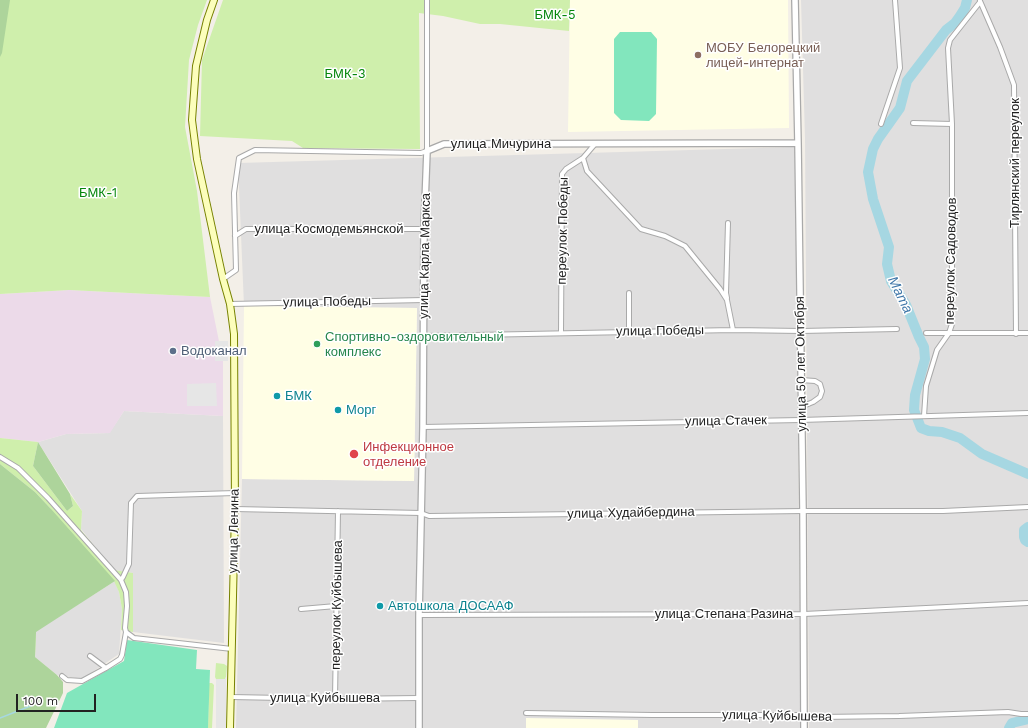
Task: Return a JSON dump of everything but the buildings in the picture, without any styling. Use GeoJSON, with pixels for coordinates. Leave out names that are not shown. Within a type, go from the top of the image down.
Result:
{"type":"FeatureCollection","features":[{"type":"Feature","properties":{"kind":"main road","name":"улица Ленина"},"geometry":{"type":"LineString","coordinates":[[214,0],[207,20],[196,66],[192,120],[197,159],[230,304],[234,334],[235,508],[230,728]]}},
{"type":"Feature","properties":{"kind":"street","name":"улица Карла Маркса"},"geometry":{"type":"LineString","coordinates":[[419,728],[424,229],[427,151],[427,0]]}},
{"type":"Feature","properties":{"kind":"street","name":"улица 50 лет Октября"},"geometry":{"type":"LineString","coordinates":[[795,0],[801,331],[804,728]]}},
{"type":"Feature","properties":{"kind":"street"},"geometry":{"type":"LineString","coordinates":[[881,124],[900,68],[895,0]]}},
{"type":"Feature","properties":{"kind":"street","name":"переулок Садоводов"},"geometry":{"type":"LineString","coordinates":[[924,416],[926,386],[937,350],[949,333],[952,324],[952,124],[948,48],[950,40],[980,1]]}},
{"type":"Feature","properties":{"kind":"street","name":"Тирлянский переулок"},"geometry":{"type":"LineString","coordinates":[[980,1],[1000,47],[1014,85],[1016,334]]}},
{"type":"Feature","properties":{"kind":"street"},"geometry":{"type":"LineString","coordinates":[[913,123],[952,124]]}},
{"type":"Feature","properties":{"kind":"street","name":"улица Мичурина"},"geometry":{"type":"LineString","coordinates":[[223,278],[236,270],[234,193],[239,158],[255,150],[421,153],[444,144],[798,142]]}},
{"type":"Feature","properties":{"kind":"street","name":"переулок Победы"},"geometry":{"type":"LineString","coordinates":[[561,333],[562,174],[566,168],[583,158],[595,144]]}},
{"type":"Feature","properties":{"kind":"street"},"geometry":{"type":"LineString","coordinates":[[583,158],[587,171],[641,230],[665,236],[685,246],[720,289],[727,300]]}},
{"type":"Feature","properties":{"kind":"street"},"geometry":{"type":"LineString","coordinates":[[728,223],[726,293],[733,330]]}},
{"type":"Feature","properties":{"kind":"street","name":"улица Космодемьянской"},"geometry":{"type":"LineString","coordinates":[[235,236],[246,229],[424,229]]}},
{"type":"Feature","properties":{"kind":"street"},"geometry":{"type":"LineString","coordinates":[[629,332],[630,293]]}},
{"type":"Feature","properties":{"kind":"street","name":"улица Победы"},"geometry":{"type":"LineString","coordinates":[[230,304],[424,300]]}},
{"type":"Feature","properties":{"kind":"street","name":"улица Победы"},"geometry":{"type":"LineString","coordinates":[[424,336],[733,330],[801,331],[897,329]]}},
{"type":"Feature","properties":{"kind":"street"},"geometry":{"type":"LineString","coordinates":[[926,333],[1028,333]]}},
{"type":"Feature","properties":{"kind":"street"},"geometry":{"type":"LineString","coordinates":[[801,380],[815,381],[820,384],[822,391],[820,397],[814,402],[801,407]]}},
{"type":"Feature","properties":{"kind":"street","name":"улица Стачек"},"geometry":{"type":"LineString","coordinates":[[423,427],[801,420],[1028,413]]}},
{"type":"Feature","properties":{"kind":"street"},"geometry":{"type":"LineString","coordinates":[[0,458],[18,468],[48,498],[120,580],[126,592],[126,632],[122,655],[120,658],[106,668],[82,681],[67,680],[62,676]]}},
{"type":"Feature","properties":{"kind":"street"},"geometry":{"type":"LineString","coordinates":[[120,580],[124,577],[129,564],[131,502],[137,496],[235,494]]}},
{"type":"Feature","properties":{"kind":"street","name":"улица Худайбердина"},"geometry":{"type":"LineString","coordinates":[[235,508],[421,513],[430,516],[803,511],[943,511],[1028,507]]}},
{"type":"Feature","properties":{"kind":"street","name":"переулок Куйбышева"},"geometry":{"type":"LineString","coordinates":[[335,699],[338,511]]}},
{"type":"Feature","properties":{"kind":"street","name":"улица Степана Разина"},"geometry":{"type":"LineString","coordinates":[[419,614],[804,614],[1028,603]]}},
{"type":"Feature","properties":{"kind":"street"},"geometry":{"type":"LineString","coordinates":[[301,610],[336,606]]}},
{"type":"Feature","properties":{"kind":"street"},"geometry":{"type":"LineString","coordinates":[[126,632],[134,638],[232,649]]}},
{"type":"Feature","properties":{"kind":"street"},"geometry":{"type":"LineString","coordinates":[[90,656],[106,668]]}},
{"type":"Feature","properties":{"kind":"street","name":"улица Куйбышева"},"geometry":{"type":"LineString","coordinates":[[231,697],[335,699],[419,698]]}},
{"type":"Feature","properties":{"kind":"street","name":"улица Куйбышева"},"geometry":{"type":"LineString","coordinates":[[526,713],[804,715],[826,717],[1008,712],[1028,714]]}},
{"type":"Feature","properties":{"kind":"shaded area","name":"МОБУ Белорецкий лицей-интернат"},"geometry":{"type":"Polygon","coordinates":[[[570,0],[788,0],[789,128],[568,132],[570,0]]]}},
{"type":"Feature","properties":{"kind":"shaded area"},"geometry":{"type":"Polygon","coordinates":[[[801,0],[1028,0],[1028,728],[809,728],[805,138],[801,0]]]}},
{"type":"Feature","properties":{"kind":"shaded area"},"geometry":{"type":"Polygon","coordinates":[[[795,147],[801,728],[236,728],[242,479],[414,481],[417,308],[244,306],[238,163],[795,147]]]}},
{"type":"Feature","properties":{"kind":"shaded area"},"geometry":{"type":"Polygon","coordinates":[[[69,290],[210,297],[223,361],[223,416],[124,411],[110,433],[66,434],[38,442],[0,438],[0,294],[69,290]]]}},
{"type":"Feature","properties":{"kind":"shaded area"},"geometry":{"type":"Polygon","coordinates":[[[244,306],[417,308],[414,481],[242,479],[244,306]]]}},
{"type":"Feature","properties":{"kind":"shaded area"},"geometry":{"type":"Polygon","coordinates":[[[215,341],[228,341],[228,361],[215,361],[215,341]]]}},
{"type":"Feature","properties":{"kind":"shaded area"},"geometry":{"type":"Polygon","coordinates":[[[216,383],[217,406],[187,406],[187,384],[216,383]]]}},
{"type":"Feature","properties":{"kind":"shaded area"},"geometry":{"type":"Polygon","coordinates":[[[124,411],[223,416],[224,643],[133,632],[133,573],[114,570],[81,529],[82,511],[38,442],[66,434],[109,433],[124,411]]]}},
{"type":"Feature","properties":{"kind":"shaded area"},"geometry":{"type":"Polygon","coordinates":[[[115,581],[119,592],[122,609],[119,654],[82,679],[57,675],[35,657],[36,631],[115,581]]]}},
{"type":"Feature","properties":{"kind":"shaded area"},"geometry":{"type":"Polygon","coordinates":[[[226,677],[226,728],[216,728],[216,679],[225,679],[226,677]]]}},
{"type":"Feature","properties":{"kind":"shaded area"},"geometry":{"type":"Polygon","coordinates":[[[526,718],[638,720],[638,728],[526,728],[526,718]]]}},
{"type":"Feature","properties":{"kind":"green space","name":"БМК-1"},"geometry":{"type":"Polygon","coordinates":[[[0,0],[207,0],[198,25],[189,60],[185,127],[197,191],[210,297],[69,290],[0,294],[0,0]]]}},
{"type":"Feature","properties":{"kind":"green space"},"geometry":{"type":"Polygon","coordinates":[[[0,0],[10,0],[2,53],[0,57],[0,0]]]}},
{"type":"Feature","properties":{"kind":"green space","name":"БМК-3"},"geometry":{"type":"Polygon","coordinates":[[[223,0],[570,0],[569,31],[500,24],[480,24],[443,16],[419,13],[420,149],[303,148],[292,141],[200,136],[202,60],[223,0]]]}},
{"type":"Feature","properties":{"kind":"green space"},"geometry":{"type":"Polygon","coordinates":[[[620,32],[651,32],[657,39],[656,114],[649,121],[621,120],[614,113],[614,39],[620,32]]]}},
{"type":"Feature","properties":{"kind":"green space"},"geometry":{"type":"Polygon","coordinates":[[[0,438],[38,442],[33,466],[67,511],[73,506],[70,494],[82,511],[81,530],[114,570],[133,573],[133,632],[121,630],[122,609],[119,592],[114,581],[36,631],[35,657],[0,565],[51,509],[35,492],[0,464],[0,438]]]}},
{"type":"Feature","properties":{"kind":"green space"},"geometry":{"type":"Polygon","coordinates":[[[38,442],[70,494],[73,506],[67,511],[33,466],[38,442]]]}},
{"type":"Feature","properties":{"kind":"green space"},"geometry":{"type":"Polygon","coordinates":[[[0,464],[35,492],[115,581],[36,632],[35,657],[57,675],[63,682],[63,693],[46,728],[0,728],[0,464]]]}},
{"type":"Feature","properties":{"kind":"green space"},"geometry":{"type":"Polygon","coordinates":[[[127,640],[197,650],[196,669],[210,670],[208,728],[54,728],[67,693],[124,661],[127,640]]]}},
{"type":"Feature","properties":{"kind":"green space"},"geometry":{"type":"Polygon","coordinates":[[[216,663],[227,666],[225,679],[216,679],[216,663]]]}},
{"type":"Feature","properties":{"kind":"green space"},"geometry":{"type":"Polygon","coordinates":[[[209,683],[214,685],[212,728],[208,728],[209,683]]]}},
{"type":"Feature","properties":{"kind":"waterway","name":"Мата"},"geometry":{"type":"LineString","coordinates":[[967,0],[965,8],[955,23],[946,30],[907,81],[900,108],[878,139],[873,149],[868,172],[873,199],[889,247],[887,264],[891,281],[906,305],[924,347],[925,359],[915,395],[914,410],[921,428],[929,431],[942,432],[960,438],[982,454],[1028,474]]}},
{"type":"Feature","properties":{"kind":"waterway","name":"Мата"},"geometry":{"type":"LineString","coordinates":[[1028,527],[1024,530],[1024,537],[1028,542]]}},
{"type":"Feature","properties":{"kind":"waterway"},"geometry":{"type":"LineString","coordinates":[[0,718],[33,705]]}},
{"type":"Feature","properties":{"kind":"waterway","name":"Мата"},"geometry":{"type":"LineString","coordinates":[[1009,728],[1012,723],[1028,719]]}},
{"type":"Feature","properties":{"kind":"place","name":"МОБУ Белорецкий лицей-интернат"},"geometry":{"type":"Point","coordinates":[698,55]}},
{"type":"Feature","properties":{"kind":"place","name":"Спортивно-оздоровительный комплекс"},"geometry":{"type":"Point","coordinates":[317,344]}},
{"type":"Feature","properties":{"kind":"place","name":"Водоканал"},"geometry":{"type":"Point","coordinates":[173,351]}},
{"type":"Feature","properties":{"kind":"place","name":"БМК"},"geometry":{"type":"Point","coordinates":[277,396]}},
{"type":"Feature","properties":{"kind":"place","name":"Морг"},"geometry":{"type":"Point","coordinates":[338,410]}},
{"type":"Feature","properties":{"kind":"place","name":"Инфекционное отделение"},"geometry":{"type":"Point","coordinates":[354,454]}},
{"type":"Feature","properties":{"kind":"place","name":"Автошкола ДОСААФ"},"geometry":{"type":"Point","coordinates":[380,606]}},
{"type":"Feature","properties":{"kind":"park label","name":"БМК-5"},"geometry":{"type":"Point","coordinates":[555,15]}}]}
